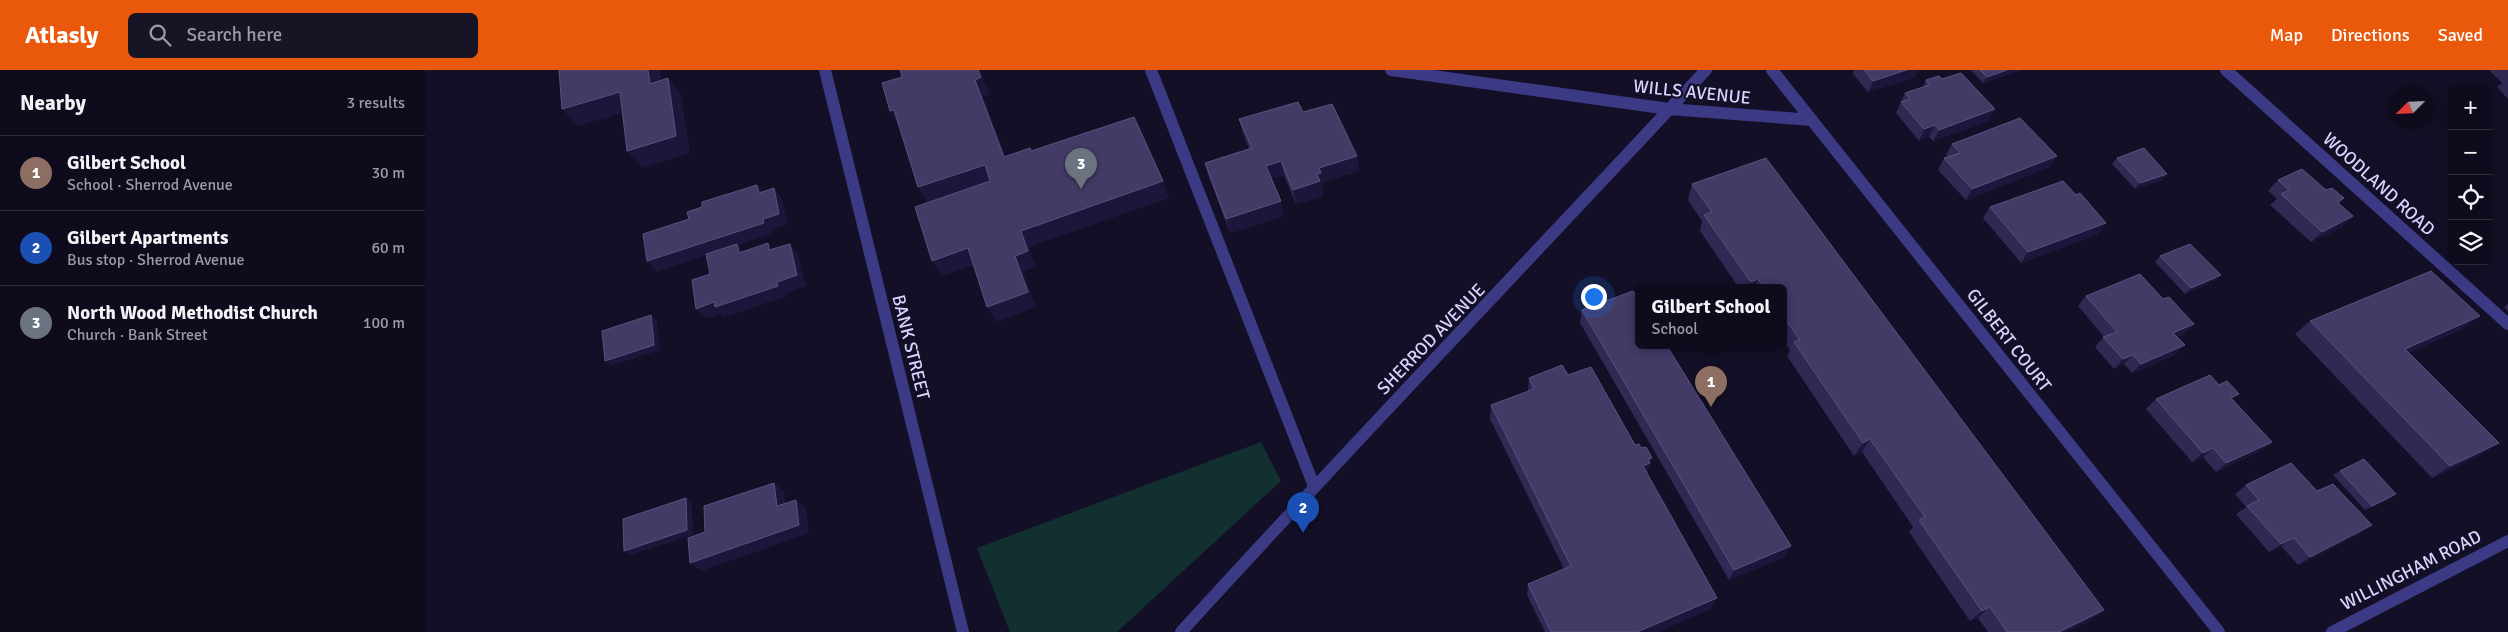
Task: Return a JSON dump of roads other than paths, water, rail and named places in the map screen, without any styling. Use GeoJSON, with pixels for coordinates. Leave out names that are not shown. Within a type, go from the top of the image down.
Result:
{"type":"FeatureCollection","features":[{"type":"Feature","properties":{"kind":"street","name":"BANK STREET"},"geometry":{"type":"LineString","coordinates":[[825,70],[963,632]]}},
{"type":"Feature","properties":{"kind":"street"},"geometry":{"type":"LineString","coordinates":[[1151,70],[1314,486]]}},
{"type":"Feature","properties":{"kind":"street","name":"WILLS AVENUE"},"geometry":{"type":"LineString","coordinates":[[1391,70],[1669,109],[1812,120]]}},
{"type":"Feature","properties":{"kind":"street","name":"SHERROD AVENUE"},"geometry":{"type":"LineString","coordinates":[[1181,632],[1314,486],[1522,268],[1706,70]]}},
{"type":"Feature","properties":{"kind":"street","name":"GILBERT COURT"},"geometry":{"type":"LineString","coordinates":[[1771,70],[2219,632]]}},
{"type":"Feature","properties":{"kind":"street","name":"WOODLAND ROAD"},"geometry":{"type":"LineString","coordinates":[[2227,70],[2508,324]]}},
{"type":"Feature","properties":{"kind":"street","name":"WILLINGHAM ROAD"},"geometry":{"type":"LineString","coordinates":[[2331,632],[2508,541]]}},
{"type":"Feature","properties":{"kind":"place","name":"North Wood Methodist Church"},"geometry":{"type":"Point","coordinates":[1081,189]}},
{"type":"Feature","properties":{"kind":"place","name":"Gilbert School"},"geometry":{"type":"Point","coordinates":[1711,407]}},
{"type":"Feature","properties":{"kind":"place","name":"Gilbert Apartments"},"geometry":{"type":"Point","coordinates":[1303,533]}}]}
